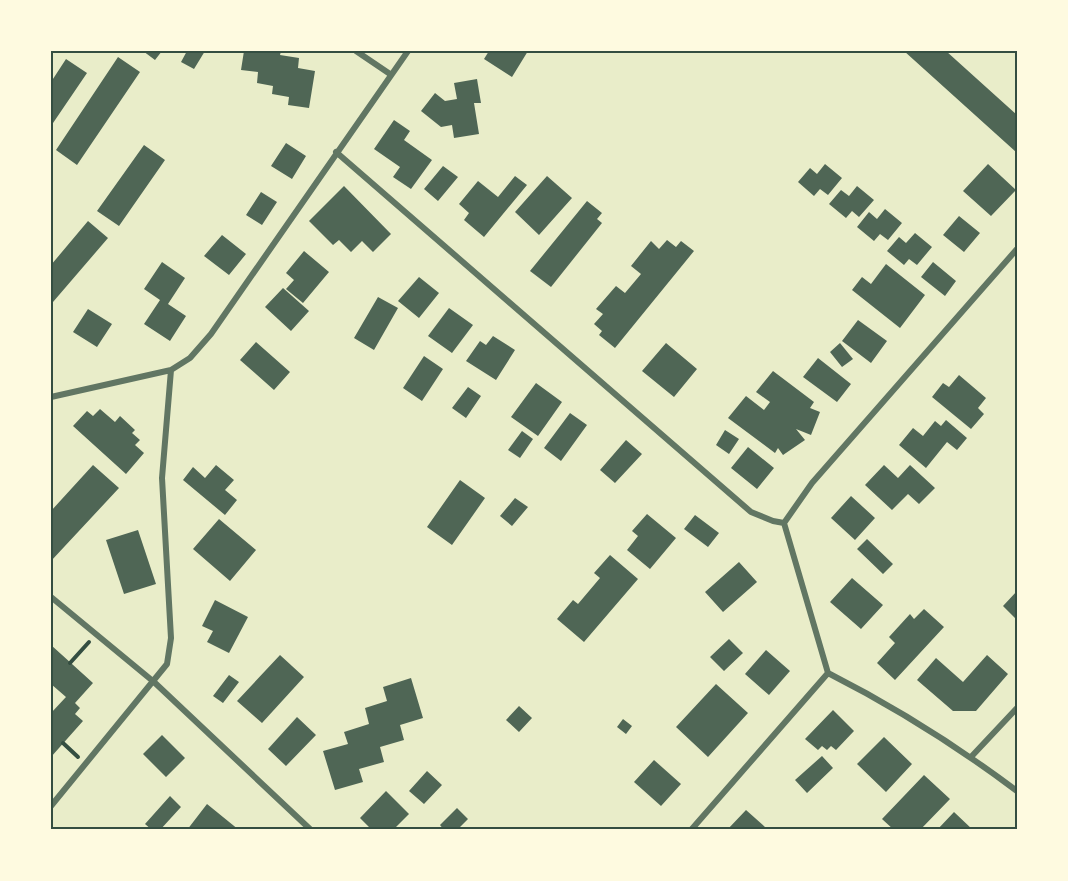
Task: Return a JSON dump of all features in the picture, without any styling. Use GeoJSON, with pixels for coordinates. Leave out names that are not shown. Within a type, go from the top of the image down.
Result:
{"type":"FeatureCollection","features":[{"type":"Feature","properties":{"kind":"street"},"geometry":{"type":"LineString","coordinates":[[356,51],[390,74]]}},
{"type":"Feature","properties":{"kind":"street"},"geometry":{"type":"LineString","coordinates":[[51,397],[171,370],[190,358],[212,334],[408,51]]}},
{"type":"Feature","properties":{"kind":"street"},"geometry":{"type":"LineString","coordinates":[[336,152],[751,512],[784,523]]}},
{"type":"Feature","properties":{"kind":"street"},"geometry":{"type":"LineString","coordinates":[[784,523],[812,483],[1017,249]]}},
{"type":"Feature","properties":{"kind":"street"},"geometry":{"type":"LineString","coordinates":[[51,806],[167,664],[171,638],[162,478],[171,370]]}},
{"type":"Feature","properties":{"kind":"street"},"geometry":{"type":"LineString","coordinates":[[784,523],[828,673],[889,704],[971,757],[1017,791]]}},
{"type":"Feature","properties":{"kind":"street"},"geometry":{"type":"LineString","coordinates":[[51,597],[154,682],[311,830]]}},
{"type":"Feature","properties":{"kind":"street"},"geometry":{"type":"LineString","coordinates":[[691,830],[828,673]]}},
{"type":"Feature","properties":{"kind":"street"},"geometry":{"type":"LineString","coordinates":[[971,757],[1017,708]]}},
{"type":"Feature","properties":{"kind":"path"},"geometry":{"type":"LineString","coordinates":[[70,663],[80,652]]}},
{"type":"Feature","properties":{"kind":"path"},"geometry":{"type":"LineString","coordinates":[[63,743],[73,752]]}},
{"type":"Feature","properties":{"kind":"building"},"geometry":{"type":"Polygon","coordinates":[[[143,51],[162,51],[155,60],[143,51]]]}},
{"type":"Feature","properties":{"kind":"building"},"geometry":{"type":"Polygon","coordinates":[[[187,51],[205,51],[194,69],[181,62],[187,51]]]}},
{"type":"Feature","properties":{"kind":"building"},"geometry":{"type":"Polygon","coordinates":[[[244,51],[281,51],[280,55],[299,58],[298,68],[315,71],[309,108],[288,105],[289,97],[272,94],[273,86],[257,83],[258,72],[241,70],[244,51]]]}},
{"type":"Feature","properties":{"kind":"building"},"geometry":{"type":"Polygon","coordinates":[[[489,51],[528,51],[512,77],[484,59],[489,51]]]}},
{"type":"Feature","properties":{"kind":"building"},"geometry":{"type":"Polygon","coordinates":[[[904,51],[946,51],[1017,115],[1016,152],[904,51]]]}},
{"type":"Feature","properties":{"kind":"building"},"geometry":{"type":"Polygon","coordinates":[[[118,57],[140,72],[77,165],[56,150],[118,57]]]}},
{"type":"Feature","properties":{"kind":"building"},"geometry":{"type":"Polygon","coordinates":[[[66,59],[87,73],[51,126],[51,82],[66,59]]]}},
{"type":"Feature","properties":{"kind":"building"},"geometry":{"type":"Polygon","coordinates":[[[477,79],[481,103],[474,103],[479,134],[454,138],[452,125],[441,127],[421,111],[435,93],[445,101],[457,99],[454,83],[477,79]]]}},
{"type":"Feature","properties":{"kind":"building"},"geometry":{"type":"Polygon","coordinates":[[[394,120],[410,131],[404,140],[432,160],[411,189],[393,177],[400,167],[374,149],[394,120]]]}},
{"type":"Feature","properties":{"kind":"building"},"geometry":{"type":"Polygon","coordinates":[[[286,143],[306,156],[292,179],[271,166],[286,143]]]}},
{"type":"Feature","properties":{"kind":"building"},"geometry":{"type":"Polygon","coordinates":[[[144,145],[165,160],[119,226],[97,211],[144,145]]]}},
{"type":"Feature","properties":{"kind":"building"},"geometry":{"type":"Polygon","coordinates":[[[825,164],[842,178],[828,195],[820,189],[814,196],[798,182],[810,168],[817,174],[825,164]]]}},
{"type":"Feature","properties":{"kind":"building"},"geometry":{"type":"Polygon","coordinates":[[[988,164],[1016,190],[991,216],[963,191],[988,164]]]}},
{"type":"Feature","properties":{"kind":"building"},"geometry":{"type":"Polygon","coordinates":[[[443,166],[458,177],[438,201],[424,189],[443,166]]]}},
{"type":"Feature","properties":{"kind":"building"},"geometry":{"type":"Polygon","coordinates":[[[515,176],[527,185],[484,237],[464,220],[469,213],[459,204],[478,181],[498,197],[515,176]]]}},
{"type":"Feature","properties":{"kind":"building"},"geometry":{"type":"Polygon","coordinates":[[[547,176],[572,198],[539,235],[515,212],[547,176]]]}},
{"type":"Feature","properties":{"kind":"building"},"geometry":{"type":"Polygon","coordinates":[[[344,186],[391,234],[373,252],[362,241],[351,252],[339,240],[333,245],[309,221],[344,186]]]}},
{"type":"Feature","properties":{"kind":"building"},"geometry":{"type":"Polygon","coordinates":[[[857,186],[874,200],[859,217],[852,211],[846,218],[829,204],[841,190],[849,196],[857,186]]]}},
{"type":"Feature","properties":{"kind":"building"},"geometry":{"type":"Polygon","coordinates":[[[261,192],[277,202],[262,225],[246,215],[261,192]]]}},
{"type":"Feature","properties":{"kind":"building"},"geometry":{"type":"Polygon","coordinates":[[[587,201],[602,213],[597,219],[602,223],[551,287],[530,271],[587,201]]]}},
{"type":"Feature","properties":{"kind":"building"},"geometry":{"type":"Polygon","coordinates":[[[885,209],[902,223],[888,240],[880,234],[874,241],[857,227],[869,212],[877,219],[885,209]]]}},
{"type":"Feature","properties":{"kind":"building"},"geometry":{"type":"Polygon","coordinates":[[[959,216],[980,233],[964,252],[943,235],[959,216]]]}},
{"type":"Feature","properties":{"kind":"building"},"geometry":{"type":"Polygon","coordinates":[[[88,221],[108,238],[53,302],[51,300],[51,265],[88,221]]]}},
{"type":"Feature","properties":{"kind":"building"},"geometry":{"type":"Polygon","coordinates":[[[915,233],[932,247],[917,265],[909,259],[904,265],[887,251],[899,237],[906,243],[915,233]]]}},
{"type":"Feature","properties":{"kind":"building"},"geometry":{"type":"Polygon","coordinates":[[[222,235],[246,254],[229,275],[204,256],[222,235]]]}},
{"type":"Feature","properties":{"kind":"building"},"geometry":{"type":"Polygon","coordinates":[[[667,240],[676,247],[681,241],[694,251],[615,348],[599,335],[602,331],[594,324],[603,314],[596,309],[616,286],[625,293],[641,274],[631,266],[651,241],[659,249],[667,240]]]}},
{"type":"Feature","properties":{"kind":"building"},"geometry":{"type":"Polygon","coordinates":[[[304,251],[329,272],[303,303],[286,289],[294,280],[286,273],[304,251]]]}},
{"type":"Feature","properties":{"kind":"building"},"geometry":{"type":"Polygon","coordinates":[[[162,262],[185,278],[168,304],[186,316],[170,341],[144,324],[160,300],[144,289],[162,262]]]}},
{"type":"Feature","properties":{"kind":"building"},"geometry":{"type":"Polygon","coordinates":[[[933,262],[956,281],[945,296],[921,277],[933,262]]]}},
{"type":"Feature","properties":{"kind":"building"},"geometry":{"type":"Polygon","coordinates":[[[886,264],[925,295],[900,328],[852,290],[862,277],[871,284],[886,264]]]}},
{"type":"Feature","properties":{"kind":"building"},"geometry":{"type":"Polygon","coordinates":[[[419,277],[439,293],[419,318],[398,301],[419,277]]]}},
{"type":"Feature","properties":{"kind":"building"},"geometry":{"type":"Polygon","coordinates":[[[283,288],[309,311],[291,331],[265,307],[283,288]]]}},
{"type":"Feature","properties":{"kind":"building"},"geometry":{"type":"Polygon","coordinates":[[[378,297],[398,308],[374,350],[354,338],[378,297]]]}},
{"type":"Feature","properties":{"kind":"building"},"geometry":{"type":"Polygon","coordinates":[[[449,308],[473,325],[452,353],[428,336],[449,308]]]}},
{"type":"Feature","properties":{"kind":"building"},"geometry":{"type":"Polygon","coordinates":[[[88,309],[112,324],[97,347],[73,332],[88,309]]]}},
{"type":"Feature","properties":{"kind":"building"},"geometry":{"type":"Polygon","coordinates":[[[858,320],[887,341],[871,363],[842,341],[858,320]]]}},
{"type":"Feature","properties":{"kind":"building"},"geometry":{"type":"Polygon","coordinates":[[[493,336],[515,350],[496,380],[466,361],[480,341],[486,345],[493,336]]]}},
{"type":"Feature","properties":{"kind":"building"},"geometry":{"type":"Polygon","coordinates":[[[256,342],[290,372],[274,390],[240,360],[256,342]]]}},
{"type":"Feature","properties":{"kind":"building"},"geometry":{"type":"Polygon","coordinates":[[[666,343],[697,369],[674,397],[642,371],[666,343]]]}},
{"type":"Feature","properties":{"kind":"building"},"geometry":{"type":"Polygon","coordinates":[[[840,343],[853,359],[842,367],[830,352],[840,343]]]}},
{"type":"Feature","properties":{"kind":"building"},"geometry":{"type":"Polygon","coordinates":[[[424,356],[443,369],[422,401],[403,388],[424,356]]]}},
{"type":"Feature","properties":{"kind":"building"},"geometry":{"type":"Polygon","coordinates":[[[818,358],[851,384],[837,402],[803,377],[818,358]]]}},
{"type":"Feature","properties":{"kind":"building"},"geometry":{"type":"Polygon","coordinates":[[[773,371],[814,402],[810,408],[820,412],[811,435],[796,429],[805,440],[783,455],[778,448],[775,453],[728,418],[746,396],[764,410],[770,402],[756,392],[773,371]]]}},
{"type":"Feature","properties":{"kind":"building"},"geometry":{"type":"Polygon","coordinates":[[[959,375],[986,398],[978,408],[984,414],[971,429],[932,397],[943,383],[949,387],[959,375]]]}},
{"type":"Feature","properties":{"kind":"building"},"geometry":{"type":"Polygon","coordinates":[[[536,383],[562,402],[538,436],[511,417],[536,383]]]}},
{"type":"Feature","properties":{"kind":"building"},"geometry":{"type":"Polygon","coordinates":[[[468,387],[481,396],[466,418],[452,408],[468,387]]]}},
{"type":"Feature","properties":{"kind":"building"},"geometry":{"type":"Polygon","coordinates":[[[100,409],[115,422],[120,416],[135,430],[132,433],[140,440],[135,445],[144,453],[126,474],[73,426],[87,411],[93,416],[100,409]]]}},
{"type":"Feature","properties":{"kind":"building"},"geometry":{"type":"Polygon","coordinates":[[[570,413],[587,425],[561,461],[544,448],[570,413]]]}},
{"type":"Feature","properties":{"kind":"building"},"geometry":{"type":"Polygon","coordinates":[[[946,420],[967,438],[957,450],[947,442],[926,468],[899,445],[913,428],[923,436],[935,421],[941,426],[946,420]]]}},
{"type":"Feature","properties":{"kind":"building"},"geometry":{"type":"Polygon","coordinates":[[[725,430],[739,439],[729,454],[716,445],[725,430]]]}},
{"type":"Feature","properties":{"kind":"building"},"geometry":{"type":"Polygon","coordinates":[[[522,431],[533,439],[520,458],[508,450],[522,431]]]}},
{"type":"Feature","properties":{"kind":"building"},"geometry":{"type":"Polygon","coordinates":[[[626,440],[642,454],[615,483],[600,470],[626,440]]]}},
{"type":"Feature","properties":{"kind":"building"},"geometry":{"type":"Polygon","coordinates":[[[748,447],[774,468],[757,489],[731,468],[748,447]]]}},
{"type":"Feature","properties":{"kind":"building"},"geometry":{"type":"Polygon","coordinates":[[[93,465],[119,488],[51,561],[51,511],[93,465]]]}},
{"type":"Feature","properties":{"kind":"building"},"geometry":{"type":"Polygon","coordinates":[[[216,465],[234,480],[225,490],[237,500],[225,515],[183,480],[193,467],[205,478],[216,465]]]}},
{"type":"Feature","properties":{"kind":"building"},"geometry":{"type":"Polygon","coordinates":[[[884,465],[898,478],[910,465],[935,488],[919,504],[908,494],[892,510],[865,485],[884,465]]]}},
{"type":"Feature","properties":{"kind":"building"},"geometry":{"type":"Polygon","coordinates":[[[460,480],[485,498],[452,545],[427,527],[460,480]]]}},
{"type":"Feature","properties":{"kind":"building"},"geometry":{"type":"Polygon","coordinates":[[[851,496],[875,518],[855,540],[831,518],[851,496]]]}},
{"type":"Feature","properties":{"kind":"building"},"geometry":{"type":"Polygon","coordinates":[[[515,498],[528,507],[512,526],[500,516],[515,498]]]}},
{"type":"Feature","properties":{"kind":"building"},"geometry":{"type":"Polygon","coordinates":[[[647,514],[676,538],[650,569],[627,550],[638,536],[632,531],[647,514]]]}},
{"type":"Feature","properties":{"kind":"building"},"geometry":{"type":"Polygon","coordinates":[[[695,515],[719,533],[708,547],[684,529],[695,515]]]}},
{"type":"Feature","properties":{"kind":"building"},"geometry":{"type":"Polygon","coordinates":[[[219,519],[256,550],[230,581],[193,549],[219,519]]]}},
{"type":"Feature","properties":{"kind":"building"},"geometry":{"type":"Polygon","coordinates":[[[138,530],[156,584],[124,594],[106,540],[138,530]]]}},
{"type":"Feature","properties":{"kind":"building"},"geometry":{"type":"Polygon","coordinates":[[[867,539],[893,564],[883,574],[857,549],[867,539]]]}},
{"type":"Feature","properties":{"kind":"building"},"geometry":{"type":"Polygon","coordinates":[[[610,555],[638,579],[584,642],[557,619],[573,600],[578,604],[600,578],[594,573],[610,555]]]}},
{"type":"Feature","properties":{"kind":"building"},"geometry":{"type":"Polygon","coordinates":[[[739,562],[757,582],[723,612],[705,592],[739,562]]]}},
{"type":"Feature","properties":{"kind":"building"},"geometry":{"type":"Polygon","coordinates":[[[852,578],[883,605],[861,629],[830,602],[852,578]]]}},
{"type":"Feature","properties":{"kind":"building"},"geometry":{"type":"Polygon","coordinates":[[[1017,591],[1017,620],[1003,606],[1017,591]]]}},
{"type":"Feature","properties":{"kind":"building"},"geometry":{"type":"Polygon","coordinates":[[[215,600],[248,617],[229,653],[207,642],[213,631],[202,626],[215,600]]]}},
{"type":"Feature","properties":{"kind":"building"},"geometry":{"type":"Polygon","coordinates":[[[924,609],[944,627],[895,680],[877,663],[895,643],[889,637],[910,614],[914,619],[924,609]]]}},
{"type":"Feature","properties":{"kind":"building"},"geometry":{"type":"Polygon","coordinates":[[[729,639],[743,653],[724,671],[710,657],[729,639]]]}},
{"type":"Feature","properties":{"kind":"building"},"geometry":{"type":"Polygon","coordinates":[[[51,645],[93,683],[75,703],[80,708],[75,714],[83,721],[51,757],[51,713],[66,697],[51,684],[51,645]]]}},
{"type":"Feature","properties":{"kind":"building"},"geometry":{"type":"Polygon","coordinates":[[[766,650],[790,671],[769,695],[745,674],[766,650]]]}},
{"type":"Feature","properties":{"kind":"building"},"geometry":{"type":"Polygon","coordinates":[[[280,655],[304,677],[262,723],[237,701],[280,655]]]}},
{"type":"Feature","properties":{"kind":"building"},"geometry":{"type":"Polygon","coordinates":[[[987,655],[1008,674],[976,711],[953,711],[917,680],[936,658],[963,682],[987,655]]]}},
{"type":"Feature","properties":{"kind":"building"},"geometry":{"type":"Polygon","coordinates":[[[229,675],[239,682],[223,703],[213,696],[229,675]]]}},
{"type":"Feature","properties":{"kind":"building"},"geometry":{"type":"Polygon","coordinates":[[[411,678],[423,718],[400,725],[404,740],[380,747],[384,762],[359,769],[363,782],[335,790],[323,751],[348,744],[344,732],[369,724],[365,708],[387,701],[383,687],[411,678]]]}},
{"type":"Feature","properties":{"kind":"building"},"geometry":{"type":"Polygon","coordinates":[[[716,684],[748,713],[708,757],[676,727],[716,684]]]}},
{"type":"Feature","properties":{"kind":"building"},"geometry":{"type":"Polygon","coordinates":[[[519,706],[532,718],[519,732],[506,720],[519,706]]]}},
{"type":"Feature","properties":{"kind":"building"},"geometry":{"type":"Polygon","coordinates":[[[833,710],[854,731],[836,750],[831,746],[827,750],[822,746],[818,750],[805,739],[833,710]]]}},
{"type":"Feature","properties":{"kind":"building"},"geometry":{"type":"Polygon","coordinates":[[[297,717],[316,735],[286,766],[268,749],[297,717]]]}},
{"type":"Feature","properties":{"kind":"building"},"geometry":{"type":"Polygon","coordinates":[[[623,719],[632,726],[626,734],[617,727],[623,719]]]}},
{"type":"Feature","properties":{"kind":"building"},"geometry":{"type":"Polygon","coordinates":[[[162,735],[185,758],[166,777],[143,754],[162,735]]]}},
{"type":"Feature","properties":{"kind":"building"},"geometry":{"type":"Polygon","coordinates":[[[884,737],[912,764],[886,792],[857,764],[884,737]]]}},
{"type":"Feature","properties":{"kind":"building"},"geometry":{"type":"Polygon","coordinates":[[[822,756],[833,768],[807,793],[795,780],[822,756]]]}},
{"type":"Feature","properties":{"kind":"building"},"geometry":{"type":"Polygon","coordinates":[[[654,760],[681,784],[661,806],[634,782],[654,760]]]}},
{"type":"Feature","properties":{"kind":"building"},"geometry":{"type":"Polygon","coordinates":[[[427,771],[442,785],[424,804],[409,791],[427,771]]]}},
{"type":"Feature","properties":{"kind":"building"},"geometry":{"type":"Polygon","coordinates":[[[924,775],[950,799],[920,830],[894,830],[882,819],[924,775]]]}},
{"type":"Feature","properties":{"kind":"building"},"geometry":{"type":"Polygon","coordinates":[[[386,791],[409,814],[393,830],[372,830],[360,818],[386,791]]]}},
{"type":"Feature","properties":{"kind":"building"},"geometry":{"type":"Polygon","coordinates":[[[170,796],[181,807],[160,830],[152,830],[145,824],[170,796]]]}},
{"type":"Feature","properties":{"kind":"building"},"geometry":{"type":"Polygon","coordinates":[[[207,804],[239,830],[187,830],[207,804]]]}},
{"type":"Feature","properties":{"kind":"building"},"geometry":{"type":"Polygon","coordinates":[[[457,808],[468,819],[457,830],[444,830],[440,825],[457,808]]]}},
{"type":"Feature","properties":{"kind":"building"},"geometry":{"type":"Polygon","coordinates":[[[746,810],[765,827],[763,830],[727,830],[746,810]]]}},
{"type":"Feature","properties":{"kind":"building"},"geometry":{"type":"Polygon","coordinates":[[[954,812],[973,830],[937,830],[954,812]]]}}]}
